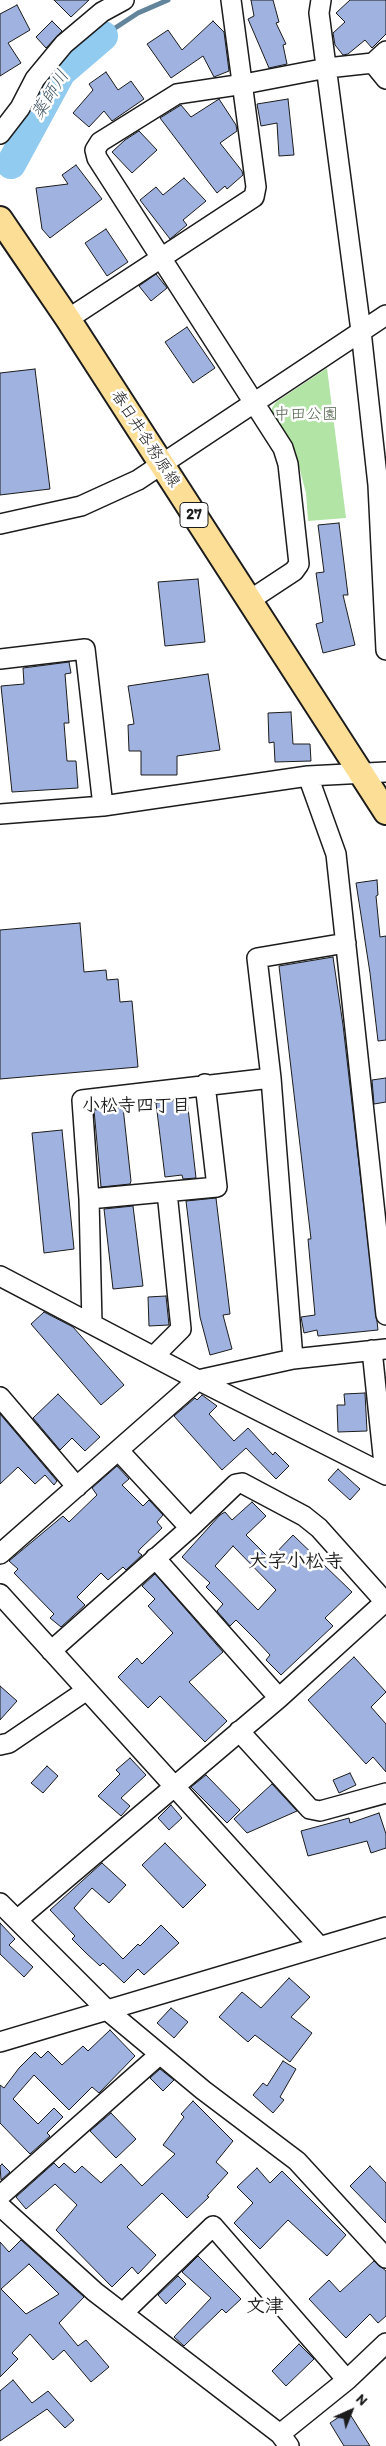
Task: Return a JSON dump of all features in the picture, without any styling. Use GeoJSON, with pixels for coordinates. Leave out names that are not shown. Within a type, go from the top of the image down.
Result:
{"type":"FeatureCollection","features":[{"type":"Feature","properties":{"kind":"main road","name":"春日井各務原線"},"geometry":{"type":"LineString","coordinates":[[0,218],[68,319],[386,812]]}},
{"type":"Feature","properties":{"kind":"street"},"geometry":{"type":"LineString","coordinates":[[0,134],[20,108],[35,79],[64,44],[102,12],[124,0]]}},
{"type":"Feature","properties":{"kind":"street"},"geometry":{"type":"LineString","coordinates":[[68,319],[254,197],[256,187],[244,84],[231,0]]}},
{"type":"Feature","properties":{"kind":"street"},"geometry":{"type":"LineString","coordinates":[[322,0],[319,13],[382,484],[386,650]]}},
{"type":"Feature","properties":{"kind":"street"},"geometry":{"type":"LineString","coordinates":[[250,600],[294,571],[299,561],[288,464],[283,448],[97,158],[94,150],[96,145],[177,94],[244,84],[379,57],[386,79]]}},
{"type":"Feature","properties":{"kind":"street"},"geometry":{"type":"LineString","coordinates":[[0,524],[81,506],[138,480],[162,466],[386,315]]}},
{"type":"Feature","properties":{"kind":"street"},"geometry":{"type":"LineString","coordinates":[[0,660],[85,649],[103,806]]}},
{"type":"Feature","properties":{"kind":"street"},"geometry":{"type":"LineString","coordinates":[[0,814],[103,806],[308,776],[386,772]]}},
{"type":"Feature","properties":{"kind":"street"},"geometry":{"type":"LineString","coordinates":[[308,776],[336,854],[386,1315]]}},
{"type":"Feature","properties":{"kind":"street"},"geometry":{"type":"LineString","coordinates":[[293,1359],[271,1078],[257,958],[346,943]]}},
{"type":"Feature","properties":{"kind":"street"},"geometry":{"type":"LineString","coordinates":[[92,1324],[88,1199],[82,1100],[205,1084],[271,1078]]}},
{"type":"Feature","properties":{"kind":"street"},"geometry":{"type":"LineString","coordinates":[[88,1199],[217,1187],[205,1084]]}},
{"type":"Feature","properties":{"kind":"street"},"geometry":{"type":"LineString","coordinates":[[154,1356],[181,1329],[167,1192]]}},
{"type":"Feature","properties":{"kind":"street"},"geometry":{"type":"LineString","coordinates":[[0,1276],[198,1380],[386,1474],[379,1349],[293,1359],[198,1380],[0,1554]]}},
{"type":"Feature","properties":{"kind":"street"},"geometry":{"type":"LineString","coordinates":[[0,1396],[78,1487]]}},
{"type":"Feature","properties":{"kind":"street"},"geometry":{"type":"LineString","coordinates":[[119,1451],[190,1528]]}},
{"type":"Feature","properties":{"kind":"street"},"geometry":{"type":"LineString","coordinates":[[17,1920],[278,1698],[386,1602],[313,1522],[248,1485],[236,1484],[190,1528],[51,1650]]}},
{"type":"Feature","properties":{"kind":"street"},"geometry":{"type":"LineString","coordinates":[[155,1558],[278,1698]]}},
{"type":"Feature","properties":{"kind":"street"},"geometry":{"type":"LineString","coordinates":[[0,1594],[320,1946]]}},
{"type":"Feature","properties":{"kind":"street"},"geometry":{"type":"LineString","coordinates":[[0,1745],[9,1743],[87,1690]]}},
{"type":"Feature","properties":{"kind":"street"},"geometry":{"type":"LineString","coordinates":[[239,1731],[310,1809],[320,1811],[386,1793]]}},
{"type":"Feature","properties":{"kind":"street"},"geometry":{"type":"LineString","coordinates":[[0,1903],[107,2010],[159,2055],[297,2161],[386,2258]]}},
{"type":"Feature","properties":{"kind":"street"},"geometry":{"type":"LineString","coordinates":[[0,2042],[386,1927]]}},
{"type":"Feature","properties":{"kind":"street"},"geometry":{"type":"LineString","coordinates":[[0,2196],[159,2055]]}},
{"type":"Feature","properties":{"kind":"street"},"geometry":{"type":"LineString","coordinates":[[0,2206],[95,2292],[284,2440],[386,2343]]}},
{"type":"Feature","properties":{"kind":"street"},"geometry":{"type":"LineString","coordinates":[[122,2313],[213,2226],[348,2380]]}},
{"type":"Feature","properties":{"kind":"green space","name":"中田公園"},"geometry":{"type":"Polygon","coordinates":[[[327,368],[346,518],[308,521],[306,493],[295,451],[272,413],[272,408],[276,402],[327,368]]]}},
{"type":"Feature","properties":{"kind":"building"},"geometry":{"type":"Polygon","coordinates":[[[54,0],[89,0],[71,17],[54,0]]]}},
{"type":"Feature","properties":{"kind":"building"},"geometry":{"type":"Polygon","coordinates":[[[251,0],[273,0],[279,22],[276,23],[286,44],[283,45],[287,64],[269,68],[248,19],[254,16],[251,0]]]}},
{"type":"Feature","properties":{"kind":"building"},"geometry":{"type":"Polygon","coordinates":[[[350,0],[386,0],[386,34],[372,48],[365,40],[348,54],[343,55],[335,45],[333,33],[345,22],[336,13],[350,0]]]}},
{"type":"Feature","properties":{"kind":"building"},"geometry":{"type":"Polygon","coordinates":[[[17,5],[30,30],[8,43],[21,63],[0,76],[0,14],[17,5]]]}},
{"type":"Feature","properties":{"kind":"building"},"geometry":{"type":"Polygon","coordinates":[[[52,21],[62,31],[46,48],[36,37],[52,21]]]}},
{"type":"Feature","properties":{"kind":"building"},"geometry":{"type":"Polygon","coordinates":[[[213,21],[224,32],[229,71],[214,77],[203,56],[171,78],[147,44],[168,30],[182,50],[213,21]]]}},
{"type":"Feature","properties":{"kind":"building"},"geometry":{"type":"Polygon","coordinates":[[[106,72],[118,90],[131,81],[144,99],[112,121],[104,111],[89,127],[73,113],[93,90],[89,84],[106,72]]]}},
{"type":"Feature","properties":{"kind":"building"},"geometry":{"type":"Polygon","coordinates":[[[219,99],[236,125],[237,131],[220,143],[242,171],[243,175],[227,189],[225,186],[217,193],[160,118],[181,105],[191,117],[219,99]]]}},
{"type":"Feature","properties":{"kind":"building"},"geometry":{"type":"Polygon","coordinates":[[[288,99],[294,155],[279,156],[277,123],[261,126],[257,104],[288,99]]]}},
{"type":"Feature","properties":{"kind":"building"},"geometry":{"type":"Polygon","coordinates":[[[139,131],[157,150],[132,173],[112,152],[139,131]]]}},
{"type":"Feature","properties":{"kind":"building"},"geometry":{"type":"Polygon","coordinates":[[[76,165],[102,199],[50,238],[42,229],[36,188],[68,184],[62,175],[76,165]]]}},
{"type":"Feature","properties":{"kind":"building"},"geometry":{"type":"Polygon","coordinates":[[[184,178],[206,201],[183,220],[187,225],[170,239],[140,200],[156,187],[163,195],[184,178]]]}},
{"type":"Feature","properties":{"kind":"building"},"geometry":{"type":"Polygon","coordinates":[[[106,229],[128,262],[107,276],[85,243],[106,229]]]}},
{"type":"Feature","properties":{"kind":"building"},"geometry":{"type":"Polygon","coordinates":[[[156,274],[167,288],[151,301],[139,286],[156,274]]]}},
{"type":"Feature","properties":{"kind":"building"},"geometry":{"type":"Polygon","coordinates":[[[187,327],[215,368],[193,383],[165,342],[187,327]]]}},
{"type":"Feature","properties":{"kind":"building"},"geometry":{"type":"Polygon","coordinates":[[[35,369],[50,489],[0,495],[0,373],[35,369]]]}},
{"type":"Feature","properties":{"kind":"building"},"geometry":{"type":"Polygon","coordinates":[[[339,523],[348,595],[343,595],[355,645],[323,653],[316,624],[323,622],[316,573],[324,572],[318,525],[339,523]]]}},
{"type":"Feature","properties":{"kind":"building"},"geometry":{"type":"Polygon","coordinates":[[[198,579],[205,642],[165,646],[158,582],[198,579]]]}},
{"type":"Feature","properties":{"kind":"building"},"geometry":{"type":"Polygon","coordinates":[[[69,662],[71,673],[65,674],[69,723],[64,723],[67,761],[76,761],[78,788],[12,792],[1,686],[24,684],[23,668],[69,662]]]}},
{"type":"Feature","properties":{"kind":"building"},"geometry":{"type":"Polygon","coordinates":[[[208,674],[220,750],[177,756],[177,775],[141,775],[141,751],[129,751],[128,725],[134,724],[128,686],[208,674]]]}},
{"type":"Feature","properties":{"kind":"building"},"geometry":{"type":"Polygon","coordinates":[[[291,712],[293,744],[310,744],[311,761],[275,762],[274,742],[269,743],[268,713],[291,712]]]}},
{"type":"Feature","properties":{"kind":"building"},"geometry":{"type":"Polygon","coordinates":[[[377,880],[378,895],[376,896],[380,937],[386,936],[386,1040],[378,1041],[356,883],[377,880]]]}},
{"type":"Feature","properties":{"kind":"building"},"geometry":{"type":"Polygon","coordinates":[[[80,923],[84,972],[106,970],[107,980],[118,979],[120,1002],[132,1001],[138,1067],[0,1079],[0,930],[80,923]]]}},
{"type":"Feature","properties":{"kind":"building"},"geometry":{"type":"Polygon","coordinates":[[[333,957],[343,1025],[378,1330],[318,1336],[317,1330],[304,1333],[301,1317],[315,1315],[308,1239],[311,1239],[279,966],[333,957]]]}},
{"type":"Feature","properties":{"kind":"building"},"geometry":{"type":"Polygon","coordinates":[[[386,1078],[386,1102],[374,1104],[372,1080],[386,1078]]]}},
{"type":"Feature","properties":{"kind":"building"},"geometry":{"type":"Polygon","coordinates":[[[187,1099],[196,1178],[183,1179],[182,1175],[165,1177],[156,1103],[187,1099]]]}},
{"type":"Feature","properties":{"kind":"building"},"geometry":{"type":"Polygon","coordinates":[[[123,1107],[131,1181],[130,1184],[101,1187],[94,1110],[123,1107]]]}},
{"type":"Feature","properties":{"kind":"building"},"geometry":{"type":"Polygon","coordinates":[[[62,1130],[74,1249],[44,1253],[32,1133],[62,1130]]]}},
{"type":"Feature","properties":{"kind":"building"},"geometry":{"type":"Polygon","coordinates":[[[216,1198],[230,1314],[223,1315],[232,1349],[210,1355],[200,1317],[186,1201],[216,1198]]]}},
{"type":"Feature","properties":{"kind":"building"},"geometry":{"type":"Polygon","coordinates":[[[133,1206],[143,1286],[113,1289],[104,1209],[133,1206]]]}},
{"type":"Feature","properties":{"kind":"building"},"geometry":{"type":"Polygon","coordinates":[[[166,1296],[169,1325],[149,1326],[148,1297],[166,1296]]]}},
{"type":"Feature","properties":{"kind":"building"},"geometry":{"type":"Polygon","coordinates":[[[44,1312],[73,1327],[124,1385],[101,1405],[31,1324],[44,1312]]]}},
{"type":"Feature","properties":{"kind":"building"},"geometry":{"type":"Polygon","coordinates":[[[365,1393],[367,1431],[338,1432],[337,1405],[345,1405],[344,1394],[365,1393]]]}},
{"type":"Feature","properties":{"kind":"building"},"geometry":{"type":"Polygon","coordinates":[[[58,1394],[100,1437],[85,1451],[72,1438],[60,1450],[33,1418],[58,1394]]]}},
{"type":"Feature","properties":{"kind":"building"},"geometry":{"type":"Polygon","coordinates":[[[202,1395],[217,1406],[209,1414],[234,1441],[248,1428],[273,1455],[275,1452],[289,1466],[276,1479],[246,1448],[222,1470],[174,1416],[195,1398],[197,1400],[202,1395]]]}},
{"type":"Feature","properties":{"kind":"building"},"geometry":{"type":"Polygon","coordinates":[[[0,1414],[57,1481],[54,1485],[45,1475],[35,1484],[18,1467],[0,1484],[0,1414]]]}},
{"type":"Feature","properties":{"kind":"building"},"geometry":{"type":"Polygon","coordinates":[[[117,1466],[129,1479],[122,1485],[143,1506],[149,1500],[163,1515],[157,1522],[162,1528],[140,1549],[138,1552],[142,1555],[126,1570],[123,1567],[108,1580],[101,1573],[77,1597],[85,1605],[61,1627],[50,1618],[54,1614],[14,1573],[18,1569],[9,1561],[63,1516],[69,1522],[97,1495],[92,1488],[117,1466]]]}},
{"type":"Feature","properties":{"kind":"building"},"geometry":{"type":"Polygon","coordinates":[[[338,1469],[360,1489],[350,1500],[328,1480],[338,1469]]]}},
{"type":"Feature","properties":{"kind":"building"},"geometry":{"type":"Polygon","coordinates":[[[252,1502],[266,1516],[246,1535],[270,1559],[293,1535],[352,1592],[325,1618],[333,1626],[281,1675],[266,1660],[270,1655],[236,1620],[230,1626],[217,1611],[223,1604],[206,1587],[210,1583],[182,1557],[220,1515],[225,1512],[232,1520],[252,1502]],[[233,1546],[215,1566],[258,1610],[276,1590],[233,1546]]]}},
{"type":"Feature","properties":{"kind":"building"},"geometry":{"type":"Polygon","coordinates":[[[155,1574],[223,1652],[189,1682],[227,1721],[205,1742],[160,1696],[148,1708],[118,1677],[137,1658],[142,1664],[173,1633],[148,1606],[155,1599],[142,1586],[155,1574]]]}},
{"type":"Feature","properties":{"kind":"building"},"geometry":{"type":"Polygon","coordinates":[[[354,1657],[386,1692],[371,1707],[386,1724],[386,1772],[373,1757],[366,1764],[308,1700],[354,1657]]]}},
{"type":"Feature","properties":{"kind":"building"},"geometry":{"type":"Polygon","coordinates":[[[0,1686],[17,1701],[0,1720],[0,1686]]]}},
{"type":"Feature","properties":{"kind":"building"},"geometry":{"type":"Polygon","coordinates":[[[130,1758],[146,1775],[121,1798],[130,1806],[121,1816],[98,1796],[120,1774],[116,1770],[130,1758]]]}},
{"type":"Feature","properties":{"kind":"building"},"geometry":{"type":"Polygon","coordinates":[[[47,1766],[58,1776],[43,1793],[31,1783],[47,1766]]]}},
{"type":"Feature","properties":{"kind":"building"},"geometry":{"type":"Polygon","coordinates":[[[350,1773],[356,1785],[339,1793],[333,1780],[350,1773]]]}},
{"type":"Feature","properties":{"kind":"building"},"geometry":{"type":"Polygon","coordinates":[[[206,1775],[240,1810],[227,1823],[191,1787],[206,1775]]]}},
{"type":"Feature","properties":{"kind":"building"},"geometry":{"type":"Polygon","coordinates":[[[272,1784],[297,1811],[247,1833],[234,1819],[272,1784]]]}},
{"type":"Feature","properties":{"kind":"building"},"geometry":{"type":"Polygon","coordinates":[[[171,1805],[182,1818],[169,1830],[158,1818],[171,1805]]]}},
{"type":"Feature","properties":{"kind":"building"},"geometry":{"type":"Polygon","coordinates":[[[379,1813],[386,1834],[386,1848],[371,1853],[367,1841],[308,1856],[301,1831],[349,1818],[350,1823],[379,1813]]]}},
{"type":"Feature","properties":{"kind":"building"},"geometry":{"type":"Polygon","coordinates":[[[165,1843],[206,1885],[183,1908],[142,1865],[165,1843]]]}},
{"type":"Feature","properties":{"kind":"building"},"geometry":{"type":"Polygon","coordinates":[[[102,1863],[126,1885],[109,1903],[92,1888],[74,1908],[86,1921],[123,1959],[138,1944],[140,1946],[161,1925],[179,1943],[144,1975],[138,1969],[124,1983],[103,1963],[100,1966],[85,1952],[72,1939],[75,1936],[50,1910],[102,1863]]]}},
{"type":"Feature","properties":{"kind":"building"},"geometry":{"type":"Polygon","coordinates":[[[0,1923],[15,1939],[9,1945],[33,1967],[24,1977],[0,1954],[0,1923]]]}},
{"type":"Feature","properties":{"kind":"building"},"geometry":{"type":"Polygon","coordinates":[[[289,1978],[310,1997],[291,2017],[312,2033],[290,2062],[255,2035],[248,2042],[219,2017],[242,1992],[261,2008],[289,1978]]]}},
{"type":"Feature","properties":{"kind":"building"},"geometry":{"type":"Polygon","coordinates":[[[171,2008],[188,2022],[174,2038],[157,2023],[171,2008]]]}},
{"type":"Feature","properties":{"kind":"building"},"geometry":{"type":"Polygon","coordinates":[[[110,2030],[135,2056],[99,2093],[92,2087],[69,2110],[34,2075],[13,2099],[38,2124],[54,2108],[63,2117],[47,2133],[50,2136],[30,2154],[0,2123],[0,2085],[4,2088],[19,2068],[35,2052],[41,2058],[48,2051],[62,2065],[83,2046],[88,2051],[110,2030]]]}},
{"type":"Feature","properties":{"kind":"building"},"geometry":{"type":"Polygon","coordinates":[[[283,2061],[296,2069],[280,2097],[284,2100],[273,2113],[253,2095],[263,2083],[267,2086],[283,2061]]]}},
{"type":"Feature","properties":{"kind":"building"},"geometry":{"type":"Polygon","coordinates":[[[160,2069],[174,2080],[163,2091],[150,2078],[160,2069]]]}},
{"type":"Feature","properties":{"kind":"building"},"geometry":{"type":"Polygon","coordinates":[[[193,2101],[233,2141],[216,2162],[228,2173],[207,2196],[209,2197],[187,2218],[162,2193],[127,2227],[156,2255],[138,2274],[132,2267],[112,2287],[56,2230],[77,2205],[55,2184],[26,2209],[16,2197],[54,2163],[59,2168],[64,2163],[75,2173],[82,2166],[101,2183],[121,2164],[142,2186],[175,2154],[163,2145],[184,2117],[181,2114],[193,2101]]]}},
{"type":"Feature","properties":{"kind":"building"},"geometry":{"type":"Polygon","coordinates":[[[111,2113],[136,2139],[116,2158],[90,2131],[111,2113]]]}},
{"type":"Feature","properties":{"kind":"building"},"geometry":{"type":"Polygon","coordinates":[[[2,2164],[10,2172],[1,2180],[0,2166],[2,2164]]]}},
{"type":"Feature","properties":{"kind":"building"},"geometry":{"type":"Polygon","coordinates":[[[370,2166],[386,2183],[386,2223],[350,2186],[370,2166]]]}},
{"type":"Feature","properties":{"kind":"building"},"geometry":{"type":"Polygon","coordinates":[[[257,2168],[270,2183],[282,2171],[346,2235],[327,2256],[288,2220],[260,2249],[234,2223],[253,2203],[237,2187],[257,2168]]]}},
{"type":"Feature","properties":{"kind":"building"},"geometry":{"type":"Polygon","coordinates":[[[21,2240],[84,2297],[59,2323],[78,2346],[86,2340],[109,2367],[91,2382],[64,2350],[53,2360],[30,2334],[12,2353],[18,2359],[0,2377],[0,2242],[9,2252],[21,2240]],[[29,2264],[1,2289],[26,2314],[59,2294],[29,2264]]]}},
{"type":"Feature","properties":{"kind":"building"},"geometry":{"type":"Polygon","coordinates":[[[198,2256],[241,2299],[226,2313],[222,2309],[184,2346],[174,2337],[211,2298],[182,2272],[198,2256]]]}},
{"type":"Feature","properties":{"kind":"building"},"geometry":{"type":"Polygon","coordinates":[[[374,2261],[386,2271],[386,2316],[378,2323],[370,2314],[346,2338],[309,2299],[329,2280],[340,2292],[374,2261]]]}},
{"type":"Feature","properties":{"kind":"building"},"geometry":{"type":"Polygon","coordinates":[[[178,2276],[186,2284],[166,2304],[158,2295],[178,2276]]]}},
{"type":"Feature","properties":{"kind":"building"},"geometry":{"type":"Polygon","coordinates":[[[299,2344],[314,2359],[286,2386],[272,2371],[299,2344]]]}},
{"type":"Feature","properties":{"kind":"building"},"geometry":{"type":"Polygon","coordinates":[[[13,2380],[32,2403],[48,2391],[74,2420],[65,2428],[47,2409],[0,2441],[0,2391],[13,2380]]]}},
{"type":"Feature","properties":{"kind":"building"},"geometry":{"type":"Polygon","coordinates":[[[348,2411],[370,2446],[344,2446],[330,2423],[348,2411]]]}},
{"type":"Feature","properties":{"kind":"waterway"},"geometry":{"type":"LineString","coordinates":[[103,36],[138,13],[168,0]]}},
{"type":"Feature","properties":{"kind":"waterway","name":"薬師川"},"geometry":{"type":"LineString","coordinates":[[11,164],[61,72],[103,36]]}},
{"type":"Feature","properties":{"kind":"district","name":"小松寺四丁目"},"geometry":{"type":"Point","coordinates":[136,1106]}},
{"type":"Feature","properties":{"kind":"district","name":"大字小松寺"},"geometry":{"type":"Point","coordinates":[296,1562]}},
{"type":"Feature","properties":{"kind":"district","name":"文津"},"geometry":{"type":"Point","coordinates":[265,2307]}}]}
